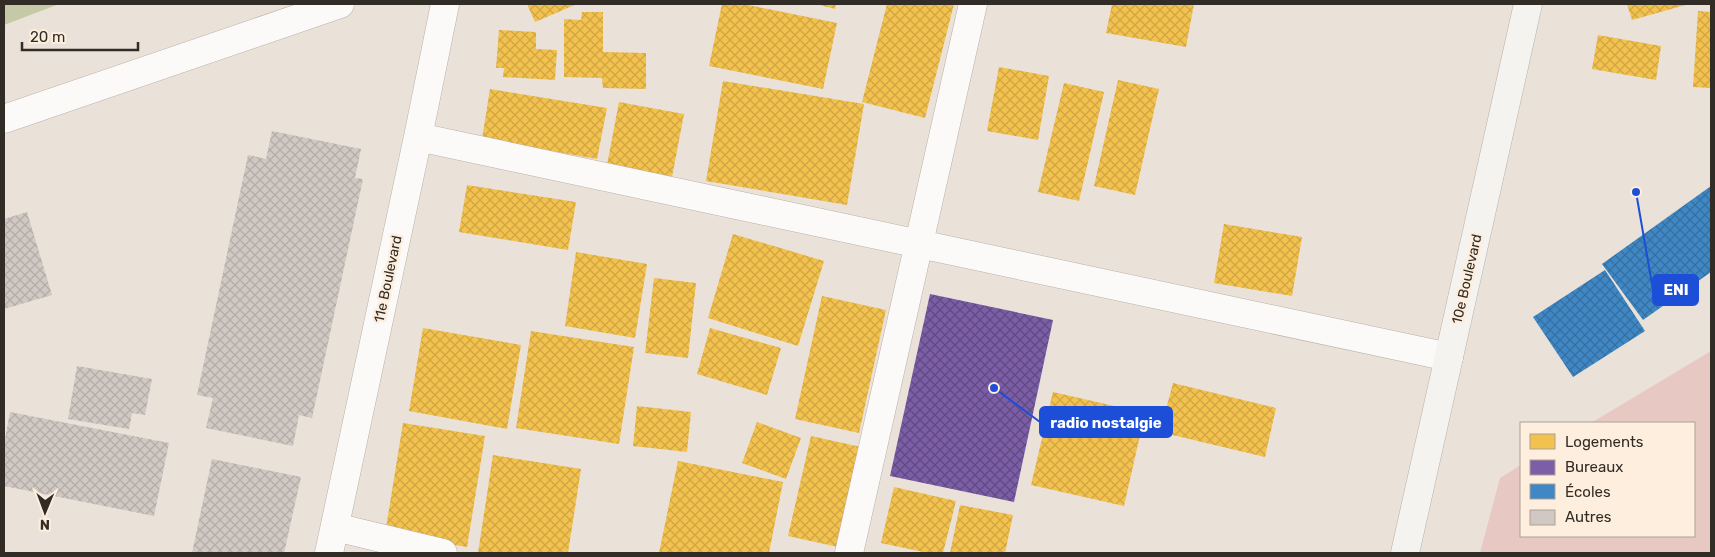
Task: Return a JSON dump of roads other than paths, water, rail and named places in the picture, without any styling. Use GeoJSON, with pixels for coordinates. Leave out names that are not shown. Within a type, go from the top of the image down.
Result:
{"type":"FeatureCollection","features":[{"type":"Feature","properties":{"kind":"main road","name":"10e Boulevard"},"geometry":{"type":"LineString","coordinates":[[1405,553],[1528,4]]}},
{"type":"Feature","properties":{"kind":"street"},"geometry":{"type":"LineString","coordinates":[[4,119],[340,4]]}},
{"type":"Feature","properties":{"kind":"street","name":"11e Boulevard"},"geometry":{"type":"LineString","coordinates":[[329,553],[418,137],[444,4]]}},
{"type":"Feature","properties":{"kind":"street"},"geometry":{"type":"LineString","coordinates":[[849,553],[973,4]]}},
{"type":"Feature","properties":{"kind":"street"},"geometry":{"type":"LineString","coordinates":[[418,137],[1449,357]]}},
{"type":"Feature","properties":{"kind":"street"},"geometry":{"type":"LineString","coordinates":[[335,527],[443,553]]}},
{"type":"Feature","properties":{"kind":"place","name":"ENI"},"geometry":{"type":"Point","coordinates":[1636,192]}},
{"type":"Feature","properties":{"kind":"place","name":"radio nostalgie"},"geometry":{"type":"Point","coordinates":[994,388]}}]}
